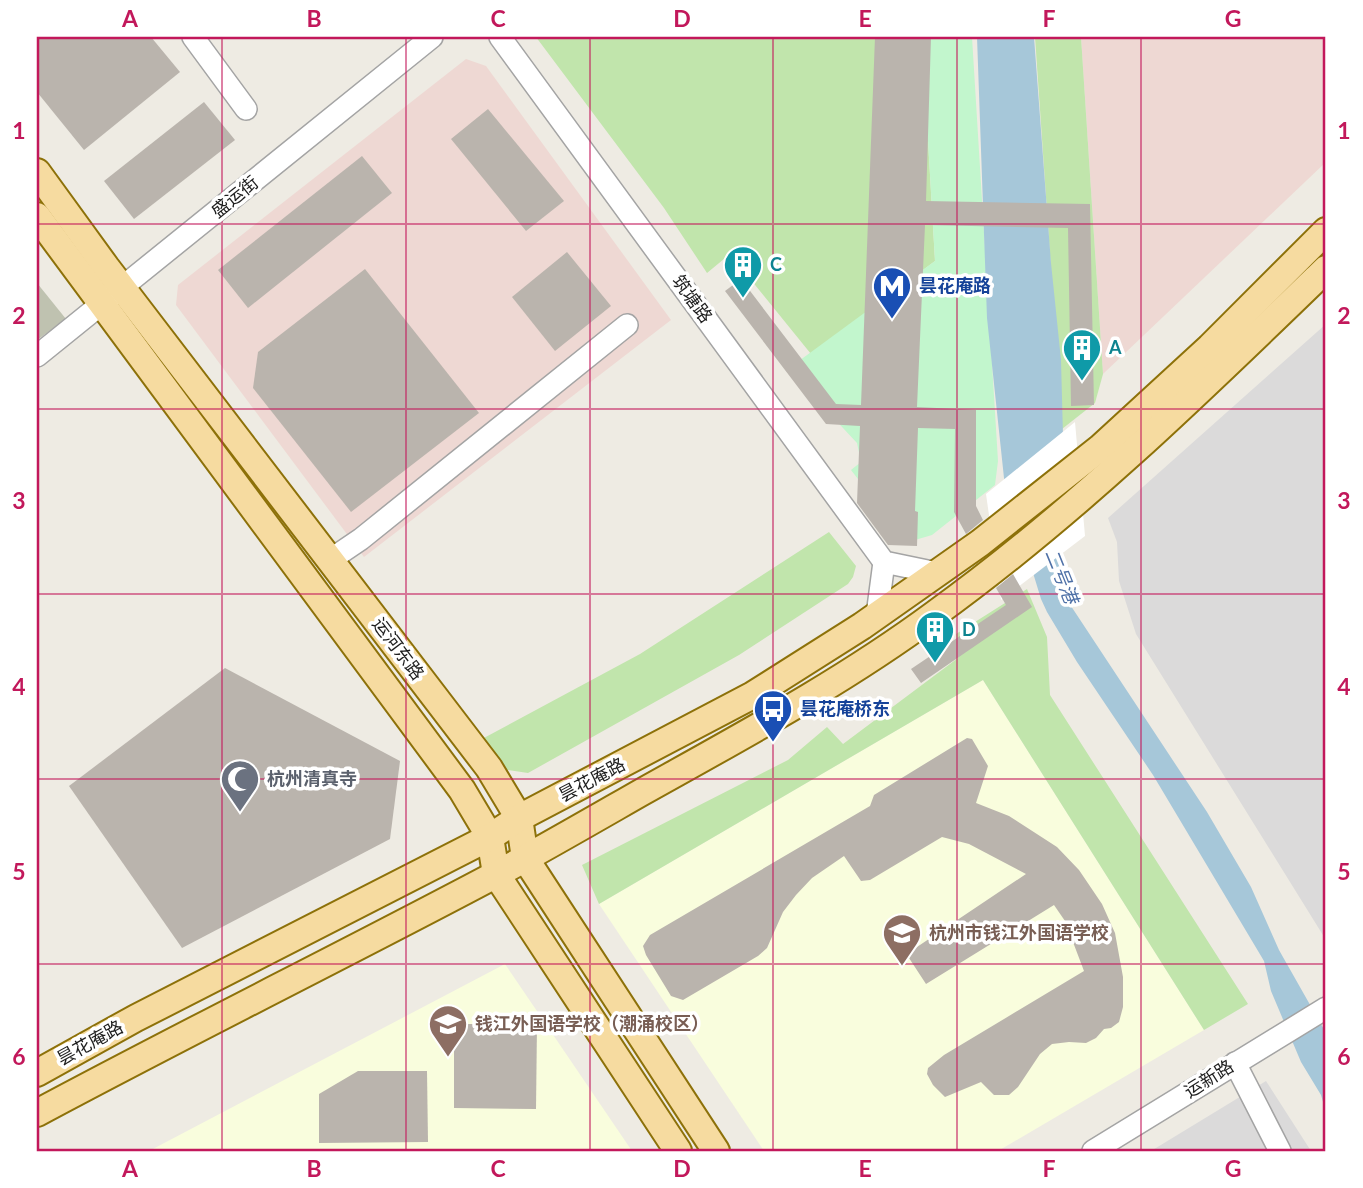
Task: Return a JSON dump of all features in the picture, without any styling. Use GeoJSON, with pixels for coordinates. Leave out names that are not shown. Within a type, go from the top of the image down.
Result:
{"type":"FeatureCollection","features":[{"type":"Feature","properties":{"kind":"main road","name":"运河东路"},"geometry":{"type":"LineString","coordinates":[[37,172],[112,295],[462,790],[490,837],[496,874],[678,1151]]}},
{"type":"Feature","properties":{"kind":"main road","name":"运河东路"},"geometry":{"type":"LineString","coordinates":[[37,216],[112,295],[330,560],[489,768],[519,818],[525,858],[716,1151]]}},
{"type":"Feature","properties":{"kind":"main road","name":"昙花庵路"},"geometry":{"type":"LineString","coordinates":[[37,1112],[525,858],[769,721],[861,665],[936,614],[996,568],[1108,457],[1210,347],[1326,231]]}},
{"type":"Feature","properties":{"kind":"main road","name":"昙花庵路"},"geometry":{"type":"LineString","coordinates":[[37,1073],[136,1018],[490,837],[519,818],[753,695],[877,615],[980,542],[1108,457],[1205,387],[1326,269]]}},
{"type":"Feature","properties":{"kind":"street"},"geometry":{"type":"LineString","coordinates":[[192,37],[246,109]]}},
{"type":"Feature","properties":{"kind":"street","name":"盛运街"},"geometry":{"type":"LineString","coordinates":[[37,356],[432,37]]}},
{"type":"Feature","properties":{"kind":"street","name":"筑塘路"},"geometry":{"type":"LineString","coordinates":[[500,37],[884,562]]}},
{"type":"Feature","properties":{"kind":"street"},"geometry":{"type":"LineString","coordinates":[[330,560],[360,539],[627,325]]}},
{"type":"Feature","properties":{"kind":"street"},"geometry":{"type":"LineString","coordinates":[[877,615],[884,562],[937,573]]}},
{"type":"Feature","properties":{"kind":"street","name":"运新路"},"geometry":{"type":"LineString","coordinates":[[1093,1151],[1326,1008]]}},
{"type":"Feature","properties":{"kind":"street"},"geometry":{"type":"LineString","coordinates":[[1235,1063],[1280,1151]]}},
{"type":"Feature","properties":{"kind":"shaded area"},"geometry":{"type":"Polygon","coordinates":[[[1081,37],[1326,37],[1326,162],[1103,374],[1081,37]]]}},
{"type":"Feature","properties":{"kind":"shaded area"},"geometry":{"type":"Polygon","coordinates":[[[466,59],[486,66],[671,320],[364,557],[176,305],[178,285],[466,59]]]}},
{"type":"Feature","properties":{"kind":"shaded area"},"geometry":{"type":"Polygon","coordinates":[[[37,283],[66,319],[37,340],[37,283]]]}},
{"type":"Feature","properties":{"kind":"shaded area"},"geometry":{"type":"Polygon","coordinates":[[[1326,324],[1326,940],[1136,634],[1119,581],[1117,542],[1108,518],[1326,324]]]}},
{"type":"Feature","properties":{"kind":"shaded area","name":"杭州市钱江外国语学校"},"geometry":{"type":"Polygon","coordinates":[[[983,680],[1204,1030],[998,1151],[764,1151],[599,904],[983,680]]]}},
{"type":"Feature","properties":{"kind":"shaded area","name":"钱江外国语学校（潮涌校区）"},"geometry":{"type":"Polygon","coordinates":[[[505,964],[632,1151],[149,1151],[505,964]]]}},
{"type":"Feature","properties":{"kind":"shaded area"},"geometry":{"type":"Polygon","coordinates":[[[1266,1081],[1311,1151],[1151,1151],[1266,1081]]]}},
{"type":"Feature","properties":{"kind":"green space"},"geometry":{"type":"Polygon","coordinates":[[[536,37],[922,37],[935,261],[811,354],[730,254],[707,273],[664,208],[536,37]]]}},
{"type":"Feature","properties":{"kind":"green space"},"geometry":{"type":"Polygon","coordinates":[[[922,37],[972,37],[998,461],[995,485],[932,535],[915,540],[902,536],[851,470],[861,462],[857,443],[788,369],[935,261],[922,37]]]}},
{"type":"Feature","properties":{"kind":"green space"},"geometry":{"type":"Polygon","coordinates":[[[1035,37],[1081,37],[1103,374],[1095,403],[1062,429],[1035,37]]]}},
{"type":"Feature","properties":{"kind":"green space"},"geometry":{"type":"Polygon","coordinates":[[[829,532],[856,566],[848,584],[739,655],[528,773],[502,769],[482,739],[640,654],[829,532]]]}},
{"type":"Feature","properties":{"kind":"green space"},"geometry":{"type":"Polygon","coordinates":[[[1027,589],[1047,637],[1050,695],[1248,1004],[1204,1030],[983,680],[599,904],[582,865],[788,760],[827,727],[843,744],[958,658],[956,634],[1027,589]]]}},
{"type":"Feature","properties":{"kind":"water"},"geometry":{"type":"Polygon","coordinates":[[[977,37],[1034,37],[1061,360],[1063,436],[1060,579],[1067,600],[1207,812],[1251,887],[1279,950],[1326,1033],[1326,1112],[1321,1095],[1301,1062],[1271,991],[1264,961],[1153,775],[1077,662],[1041,599],[1004,478],[987,318],[977,37]]]}},
{"type":"Feature","properties":{"kind":"pier"},"geometry":{"type":"Polygon","coordinates":[[[1075,422],[1085,536],[1001,600],[986,494],[1075,422]]]}},
{"type":"Feature","properties":{"kind":"building"},"geometry":{"type":"Polygon","coordinates":[[[37,37],[151,37],[180,72],[84,150],[37,92],[37,37]]]}},
{"type":"Feature","properties":{"kind":"building","name":"昙花庵路"},"geometry":{"type":"Polygon","coordinates":[[[875,37],[931,37],[926,201],[1090,204],[1094,405],[1071,406],[1068,228],[925,225],[917,407],[976,410],[976,506],[983,520],[966,534],[954,512],[955,429],[918,428],[915,511],[918,512],[917,546],[888,545],[857,503],[860,426],[826,424],[725,291],[741,279],[836,404],[861,405],[875,37]]]}},
{"type":"Feature","properties":{"kind":"building"},"geometry":{"type":"Polygon","coordinates":[[[204,102],[235,140],[134,219],[104,181],[204,102]]]}},
{"type":"Feature","properties":{"kind":"building"},"geometry":{"type":"Polygon","coordinates":[[[488,109],[564,201],[526,231],[451,139],[488,109]]]}},
{"type":"Feature","properties":{"kind":"building"},"geometry":{"type":"Polygon","coordinates":[[[362,156],[392,193],[248,308],[218,270],[362,156]]]}},
{"type":"Feature","properties":{"kind":"building"},"geometry":{"type":"Polygon","coordinates":[[[567,252],[611,306],[555,351],[512,297],[567,252]]]}},
{"type":"Feature","properties":{"kind":"building"},"geometry":{"type":"Polygon","coordinates":[[[365,269],[479,413],[351,512],[253,388],[258,352],[365,269]]]}},
{"type":"Feature","properties":{"kind":"building"},"geometry":{"type":"Polygon","coordinates":[[[1013,574],[1032,607],[921,683],[911,669],[1006,605],[996,588],[1013,574]]]}},
{"type":"Feature","properties":{"kind":"building","name":"杭州清真寺"},"geometry":{"type":"Polygon","coordinates":[[[225,668],[400,761],[390,839],[182,948],[69,786],[225,668]]]}},
{"type":"Feature","properties":{"kind":"building"},"geometry":{"type":"Polygon","coordinates":[[[967,738],[972,739],[988,766],[976,803],[1009,816],[1057,847],[1079,870],[1102,904],[1115,933],[1123,977],[1123,1007],[1119,1022],[1104,1029],[1096,1038],[1086,1043],[1052,1044],[1040,1054],[1018,1087],[1009,1095],[994,1095],[981,1082],[945,1097],[933,1085],[927,1074],[928,1068],[944,1055],[1084,971],[1065,921],[1054,905],[926,984],[909,958],[911,951],[1026,874],[969,844],[942,837],[870,880],[861,881],[844,856],[812,878],[796,895],[783,912],[767,948],[758,956],[683,1000],[671,996],[646,955],[643,946],[650,935],[870,806],[874,795],[967,738]]]}},
{"type":"Feature","properties":{"kind":"building"},"geometry":{"type":"Polygon","coordinates":[[[454,1024],[537,1024],[536,1109],[454,1108],[454,1024]]]}},
{"type":"Feature","properties":{"kind":"building"},"geometry":{"type":"Polygon","coordinates":[[[358,1071],[427,1071],[428,1142],[319,1143],[319,1094],[358,1071]]]}},
{"type":"Feature","properties":{"kind":"place","name":"C"},"geometry":{"type":"Point","coordinates":[743,299]}},
{"type":"Feature","properties":{"kind":"place","name":"昙花庵路"},"geometry":{"type":"Point","coordinates":[892,320]}},
{"type":"Feature","properties":{"kind":"place","name":"A"},"geometry":{"type":"Point","coordinates":[1082,382]}},
{"type":"Feature","properties":{"kind":"place","name":"D"},"geometry":{"type":"Point","coordinates":[935,664]}},
{"type":"Feature","properties":{"kind":"place","name":"昙花庵桥东"},"geometry":{"type":"Point","coordinates":[773,743]}},
{"type":"Feature","properties":{"kind":"place","name":"杭州清真寺"},"geometry":{"type":"Point","coordinates":[240,813]}},
{"type":"Feature","properties":{"kind":"place","name":"杭州市钱江外国语学校"},"geometry":{"type":"Point","coordinates":[902,967]}},
{"type":"Feature","properties":{"kind":"place","name":"钱江外国语学校（潮涌校区）"},"geometry":{"type":"Point","coordinates":[448,1058]}},
{"type":"Feature","properties":{"kind":"water label","name":"二号港"},"geometry":{"type":"Point","coordinates":[1062,576]}}]}
